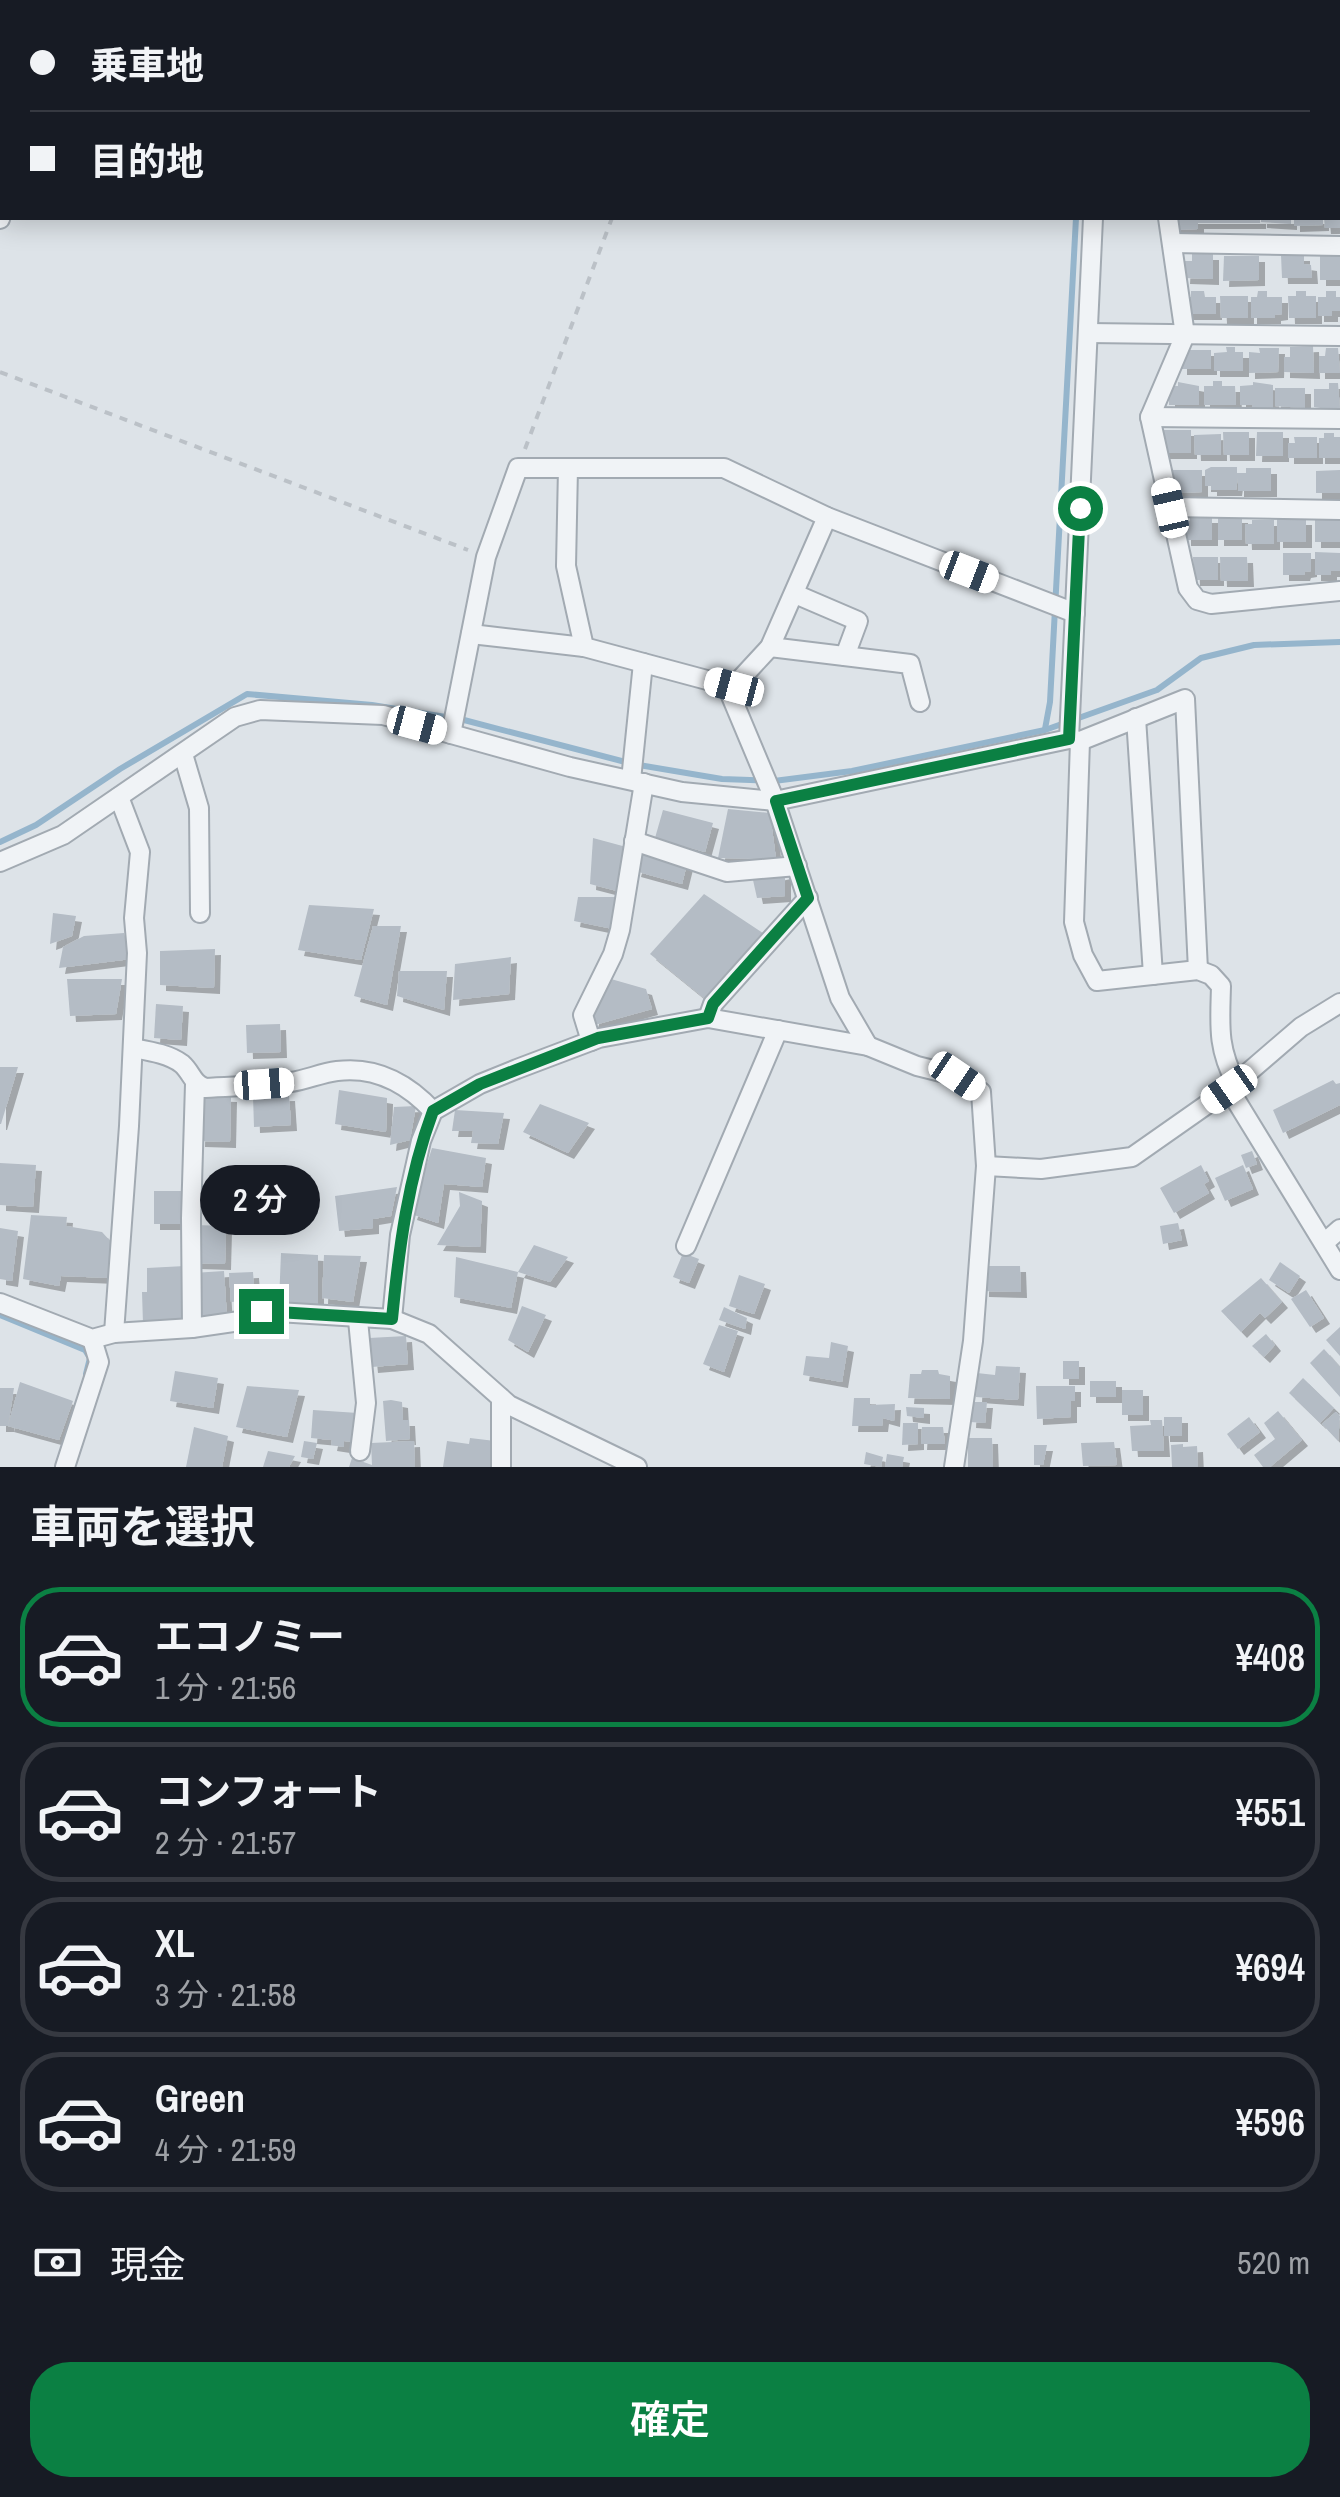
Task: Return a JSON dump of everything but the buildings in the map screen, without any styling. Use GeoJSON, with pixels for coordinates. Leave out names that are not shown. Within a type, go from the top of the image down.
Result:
{"type":"FeatureCollection","features":[{"type":"Feature","properties":{"kind":"street"},"geometry":{"type":"LineString","coordinates":[[1093,220],[1070,708],[1078,832],[1074,922],[1083,955],[1098,981],[1198,970],[1211,975],[1221,986],[1220,1040],[1233,1086],[1340,1270]]}},
{"type":"Feature","properties":{"kind":"street"},"geometry":{"type":"LineString","coordinates":[[1168,220],[1185,334],[1150,417],[1188,588],[1196,600],[1211,604],[1340,592]]}},
{"type":"Feature","properties":{"kind":"street"},"geometry":{"type":"LineString","coordinates":[[1172,242],[1340,246]]}},
{"type":"Feature","properties":{"kind":"street"},"geometry":{"type":"LineString","coordinates":[[1088,333],[1340,336]]}},
{"type":"Feature","properties":{"kind":"street"},"geometry":{"type":"LineString","coordinates":[[1150,417],[1340,419]]}},
{"type":"Feature","properties":{"kind":"street"},"geometry":{"type":"LineString","coordinates":[[451,734],[486,557],[518,468],[724,468],[828,516],[1074,613]]}},
{"type":"Feature","properties":{"kind":"street"},"geometry":{"type":"LineString","coordinates":[[568,468],[566,566],[584,647]]}},
{"type":"Feature","properties":{"kind":"street"},"geometry":{"type":"LineString","coordinates":[[1170,508],[1340,510]]}},
{"type":"Feature","properties":{"kind":"street"},"geometry":{"type":"LineString","coordinates":[[828,516],[770,647],[734,687],[732,696],[776,801],[840,998],[868,1046]]}},
{"type":"Feature","properties":{"kind":"street"},"geometry":{"type":"LineString","coordinates":[[794,594],[858,621],[845,656]]}},
{"type":"Feature","properties":{"kind":"street"},"geometry":{"type":"LineString","coordinates":[[471,634],[584,647],[734,687]]}},
{"type":"Feature","properties":{"kind":"street"},"geometry":{"type":"LineString","coordinates":[[770,647],[910,664],[920,702]]}},
{"type":"Feature","properties":{"kind":"street"},"geometry":{"type":"LineString","coordinates":[[591,1041],[582,1014],[620,930],[634,841],[643,663]]}},
{"type":"Feature","properties":{"kind":"street"},"geometry":{"type":"LineString","coordinates":[[0,862],[63,835],[234,717],[260,710],[383,716],[682,792],[776,801],[1073,738],[1185,698],[1198,970]]}},
{"type":"Feature","properties":{"kind":"street"},"geometry":{"type":"LineString","coordinates":[[1136,718],[1153,975]]}},
{"type":"Feature","properties":{"kind":"street"},"geometry":{"type":"LineString","coordinates":[[183,754],[199,808],[200,914]]}},
{"type":"Feature","properties":{"kind":"street"},"geometry":{"type":"LineString","coordinates":[[114,1333],[133,1048],[137,953],[134,918],[140,852],[119,797]]}},
{"type":"Feature","properties":{"kind":"street"},"geometry":{"type":"LineString","coordinates":[[634,841],[727,872],[797,866]]}},
{"type":"Feature","properties":{"kind":"street"},"geometry":{"type":"LineString","coordinates":[[708,1018],[713,1004],[808,898]]}},
{"type":"Feature","properties":{"kind":"street"},"geometry":{"type":"LineString","coordinates":[[986,1166],[1041,1169],[1132,1157],[1233,1086],[1301,1028],[1340,1003]]}},
{"type":"Feature","properties":{"kind":"street"},"geometry":{"type":"LineString","coordinates":[[392,1319],[400,1235],[433,1111],[480,1084],[591,1041],[708,1018],[868,1046],[916,1066],[957,1076],[981,1092],[986,1166],[973,1342],[954,1467]]}},
{"type":"Feature","properties":{"kind":"street"},"geometry":{"type":"LineString","coordinates":[[686,1246],[778,1030]]}},
{"type":"Feature","properties":{"kind":"street"},"geometry":{"type":"LineString","coordinates":[[133,1048],[161,1054],[183,1065],[195,1084],[190,1218],[192,1328]]}},
{"type":"Feature","properties":{"kind":"street"},"geometry":{"type":"LineString","coordinates":[[195,1084],[205,1088],[293,1082],[337,1071],[364,1071],[396,1079],[433,1111]]}},
{"type":"Feature","properties":{"kind":"street"},"geometry":{"type":"LineString","coordinates":[[1324,1243],[1340,1228]]}},
{"type":"Feature","properties":{"kind":"street"},"geometry":{"type":"LineString","coordinates":[[0,1303],[92,1339],[114,1333],[240,1321],[261,1311],[358,1320],[392,1319],[429,1334],[501,1398],[637,1467]]}},
{"type":"Feature","properties":{"kind":"street"},"geometry":{"type":"LineString","coordinates":[[358,1320],[366,1403],[360,1451]]}},
{"type":"Feature","properties":{"kind":"street"},"geometry":{"type":"LineString","coordinates":[[66,1467],[99,1362],[92,1339]]}},
{"type":"Feature","properties":{"kind":"street"},"geometry":{"type":"LineString","coordinates":[[501,1398],[501,1467]]}},
{"type":"Feature","properties":{"kind":"path"},"geometry":{"type":"LineString","coordinates":[[518,468],[611,220]]}},
{"type":"Feature","properties":{"kind":"path"},"geometry":{"type":"LineString","coordinates":[[0,372],[486,557]]}},
{"type":"Feature","properties":{"kind":"waterway"},"geometry":{"type":"LineString","coordinates":[[1045,729],[1050,702],[1076,220]]}},
{"type":"Feature","properties":{"kind":"waterway"},"geometry":{"type":"LineString","coordinates":[[0,842],[36,825],[120,769],[247,694],[372,705],[464,720],[633,764],[722,779],[774,781],[852,771],[1045,730],[1157,690],[1201,658],[1254,645],[1340,642]]}},
{"type":"Feature","properties":{"kind":"waterway"},"geometry":{"type":"LineString","coordinates":[[0,1315],[85,1350],[90,1358],[86,1374]]}},
{"type":"Feature","properties":{"kind":"route"},"geometry":{"type":"LineString","coordinates":[[261,1311],[358,1320],[392,1319],[400,1235],[433,1111],[480,1084],[598,1038],[708,1018],[713,1004],[808,898],[776,801],[1069,739],[1080,508]]}}]}
